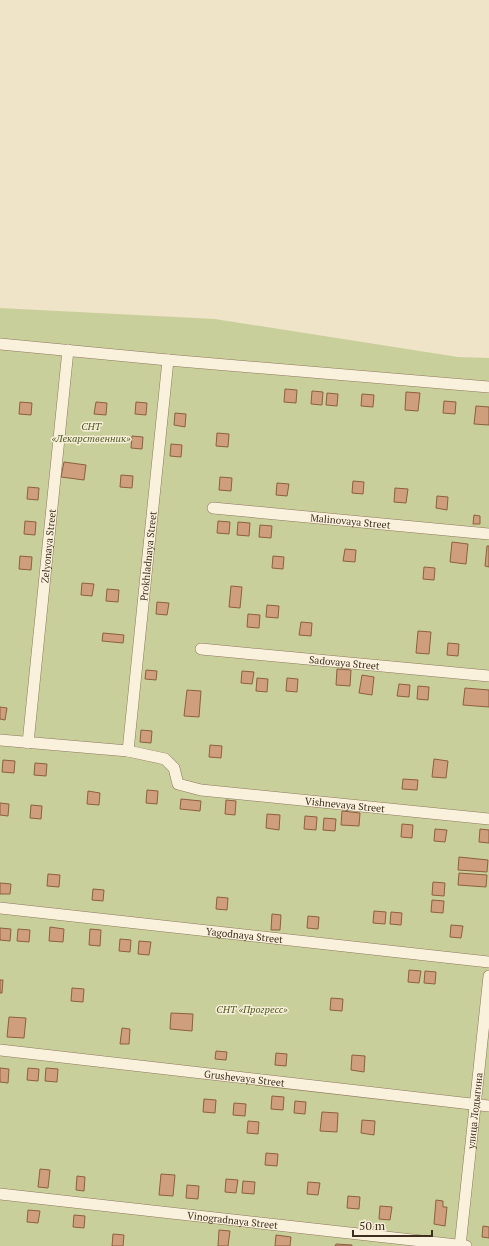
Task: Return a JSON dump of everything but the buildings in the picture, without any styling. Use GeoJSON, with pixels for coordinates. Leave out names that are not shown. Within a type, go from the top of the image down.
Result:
{"type":"FeatureCollection","features":[{"type":"Feature","properties":{"kind":"street"},"geometry":{"type":"LineString","coordinates":[[0,344],[168,360],[489,387]]}},
{"type":"Feature","properties":{"kind":"street","name":"Zelyonaya Street"},"geometry":{"type":"LineString","coordinates":[[28,743],[68,350]]}},
{"type":"Feature","properties":{"kind":"street","name":"Prokhladnaya Street"},"geometry":{"type":"LineString","coordinates":[[128,751],[168,360]]}},
{"type":"Feature","properties":{"kind":"street","name":"Malinovaya Street"},"geometry":{"type":"LineString","coordinates":[[213,508],[489,534]]}},
{"type":"Feature","properties":{"kind":"street","name":"Sadovaya Street"},"geometry":{"type":"LineString","coordinates":[[201,649],[489,676]]}},
{"type":"Feature","properties":{"kind":"street"},"geometry":{"type":"LineString","coordinates":[[0,740],[128,751]]}},
{"type":"Feature","properties":{"kind":"street","name":"Vishnevaya Street"},"geometry":{"type":"LineString","coordinates":[[128,751],[165,759],[174,768],[178,784],[200,790],[489,819]]}},
{"type":"Feature","properties":{"kind":"street","name":"Yagodnaya Street"},"geometry":{"type":"LineString","coordinates":[[0,908],[489,962]]}},
{"type":"Feature","properties":{"kind":"street","name":"улица Лодыгина"},"geometry":{"type":"LineString","coordinates":[[462,1246],[474,1104],[489,976]]}},
{"type":"Feature","properties":{"kind":"street","name":"Grushevaya Street"},"geometry":{"type":"LineString","coordinates":[[0,1050],[489,1106]]}},
{"type":"Feature","properties":{"kind":"street","name":"Vinogradnaya Street"},"geometry":{"type":"LineString","coordinates":[[0,1194],[462,1246]]}},
{"type":"Feature","properties":{"kind":"green space","name":"СНТ «Прогресс»"},"geometry":{"type":"Polygon","coordinates":[[[0,308],[215,319],[458,357],[489,358],[489,1246],[0,1246],[0,308]]]}},
{"type":"Feature","properties":{"kind":"park label","name":"СНТ «Лекарственник»"},"geometry":{"type":"Point","coordinates":[91,432]}}]}
